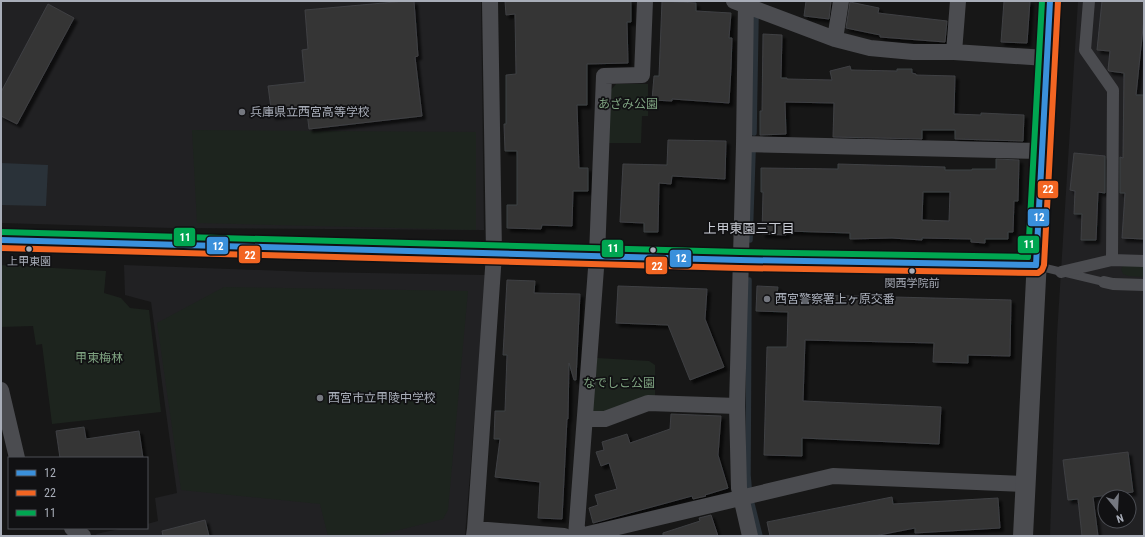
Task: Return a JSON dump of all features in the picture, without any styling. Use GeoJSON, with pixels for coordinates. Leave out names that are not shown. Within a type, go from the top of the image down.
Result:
{"type":"FeatureCollection","features":[{"type":"Feature","properties":{"kind":"street"},"geometry":{"type":"LineString","coordinates":[[490,1],[494,254],[475,533],[564,536]]}},
{"type":"Feature","properties":{"kind":"street"},"geometry":{"type":"LineString","coordinates":[[576,536],[597,256],[604,76],[642,75],[645,1]]}},
{"type":"Feature","properties":{"kind":"street"},"geometry":{"type":"LineString","coordinates":[[834,39],[841,1]]}},
{"type":"Feature","properties":{"kind":"street"},"geometry":{"type":"LineString","coordinates":[[954,52],[958,1]]}},
{"type":"Feature","properties":{"kind":"street"},"geometry":{"type":"LineString","coordinates":[[1023,536],[1050,1]]}},
{"type":"Feature","properties":{"kind":"street"},"geometry":{"type":"LineString","coordinates":[[1089,1],[1085,50],[1113,90],[1112,260]]}},
{"type":"Feature","properties":{"kind":"street"},"geometry":{"type":"LineString","coordinates":[[750,536],[739,488],[737,406],[744,144],[742,2],[834,39],[870,48],[913,52],[954,52],[1046,58]]}},
{"type":"Feature","properties":{"kind":"street"},"geometry":{"type":"LineString","coordinates":[[744,144],[1042,151]]}},
{"type":"Feature","properties":{"kind":"street"},"geometry":{"type":"LineString","coordinates":[[1,240],[740,260],[1036,265]]}},
{"type":"Feature","properties":{"kind":"street"},"geometry":{"type":"LineString","coordinates":[[1061,272],[1112,260],[1144,261]]}},
{"type":"Feature","properties":{"kind":"street"},"geometry":{"type":"LineString","coordinates":[[1104,282],[1113,284],[1144,285]]}},
{"type":"Feature","properties":{"kind":"street"},"geometry":{"type":"LineString","coordinates":[[1,393],[17,457]]}},
{"type":"Feature","properties":{"kind":"street"},"geometry":{"type":"LineString","coordinates":[[585,419],[605,419],[648,403],[737,406]]}},
{"type":"Feature","properties":{"kind":"street"},"geometry":{"type":"LineString","coordinates":[[580,536],[833,476],[1026,484]]}},
{"type":"Feature","properties":{"kind":"street"},"geometry":{"type":"LineString","coordinates":[[73,529],[83,536]]}},
{"type":"Feature","properties":{"kind":"lane"},"geometry":{"type":"LineString","coordinates":[[1036,265],[1104,282]]}},
{"type":"Feature","properties":{"kind":"shaded area","name":"兵庫県立西宮高等学校"},"geometry":{"type":"Polygon","coordinates":[[[1,1],[481,1],[484,230],[172,228],[1,223],[1,1]]]}},
{"type":"Feature","properties":{"kind":"shaded area"},"geometry":{"type":"Polygon","coordinates":[[[1078,1],[1144,1],[1144,536],[1050,536],[1057,335],[1078,1]]]}},
{"type":"Feature","properties":{"kind":"shaded area"},"geometry":{"type":"Polygon","coordinates":[[[1,163],[48,165],[46,206],[1,205],[1,163]]]}},
{"type":"Feature","properties":{"kind":"shaded area","name":"西宮市立甲陵中学校"},"geometry":{"type":"Polygon","coordinates":[[[124,265],[311,272],[486,275],[465,536],[97,536],[96,534],[119,529],[148,529],[148,524],[158,521],[155,498],[177,493],[151,302],[125,295],[124,265]]]}},
{"type":"Feature","properties":{"kind":"green space","name":"あざみ公園"},"geometry":{"type":"Polygon","coordinates":[[[616,84],[648,84],[648,116],[642,116],[641,143],[607,143],[609,92],[616,84]]]}},
{"type":"Feature","properties":{"kind":"green space"},"geometry":{"type":"Polygon","coordinates":[[[192,130],[476,132],[476,230],[197,223],[192,130]]]}},
{"type":"Feature","properties":{"kind":"green space","name":"甲東梅林"},"geometry":{"type":"Polygon","coordinates":[[[1,265],[106,271],[104,293],[121,298],[130,308],[149,310],[161,412],[52,424],[42,344],[36,345],[33,326],[1,327],[1,265]]]}},
{"type":"Feature","properties":{"kind":"green space"},"geometry":{"type":"Polygon","coordinates":[[[1144,265],[1144,277],[1128,276],[1123,274],[1121,269],[1123,266],[1144,265]]]}},
{"type":"Feature","properties":{"kind":"green space","name":"西宮市立甲陵中学校"},"geometry":{"type":"Polygon","coordinates":[[[224,287],[468,291],[448,510],[443,519],[375,536],[328,536],[320,504],[181,490],[157,323],[224,287]]]}},
{"type":"Feature","properties":{"kind":"green space","name":"なでしこ公園"},"geometry":{"type":"Polygon","coordinates":[[[597,358],[649,361],[655,365],[655,398],[606,413],[592,412],[597,358]]]}},
{"type":"Feature","properties":{"kind":"building"},"geometry":{"type":"Polygon","coordinates":[[[414,1],[418,56],[415,57],[422,116],[309,129],[307,112],[272,116],[268,86],[305,82],[302,50],[308,49],[305,10],[414,1]]]}},
{"type":"Feature","properties":{"kind":"building"},"geometry":{"type":"Polygon","coordinates":[[[505,1],[631,1],[631,22],[627,22],[628,63],[587,64],[587,105],[577,105],[579,168],[588,168],[588,191],[573,191],[572,226],[542,225],[541,229],[507,228],[507,205],[517,205],[517,151],[505,151],[504,124],[506,124],[506,75],[516,74],[515,14],[506,15],[505,1]]]}},
{"type":"Feature","properties":{"kind":"building"},"geometry":{"type":"Polygon","coordinates":[[[662,1],[696,3],[696,11],[731,13],[729,38],[732,38],[729,103],[672,99],[672,101],[652,100],[654,76],[659,76],[662,1]]]}},
{"type":"Feature","properties":{"kind":"building"},"geometry":{"type":"Polygon","coordinates":[[[806,1],[831,1],[829,19],[804,16],[806,1]]]}},
{"type":"Feature","properties":{"kind":"building"},"geometry":{"type":"Polygon","coordinates":[[[1004,1],[1030,1],[1027,43],[1001,42],[1004,1]]]}},
{"type":"Feature","properties":{"kind":"building"},"geometry":{"type":"Polygon","coordinates":[[[1102,1],[1144,1],[1144,18],[1136,95],[1144,95],[1144,239],[1122,238],[1125,193],[1120,193],[1120,157],[1123,158],[1124,73],[1109,71],[1110,51],[1097,50],[1102,1]]]}},
{"type":"Feature","properties":{"kind":"building"},"geometry":{"type":"Polygon","coordinates":[[[850,2],[879,8],[878,13],[947,21],[945,42],[880,37],[880,35],[846,28],[850,2]]]}},
{"type":"Feature","properties":{"kind":"building"},"geometry":{"type":"Polygon","coordinates":[[[48,4],[74,18],[17,124],[1,116],[1,92],[48,4]]]}},
{"type":"Feature","properties":{"kind":"building"},"geometry":{"type":"Polygon","coordinates":[[[763,34],[782,35],[781,78],[832,80],[830,71],[850,66],[851,70],[897,71],[897,69],[912,69],[912,73],[916,75],[955,76],[954,114],[981,115],[981,113],[1024,115],[1023,141],[955,139],[955,130],[922,130],[922,139],[833,137],[834,103],[785,102],[786,134],[760,135],[760,111],[762,111],[763,34]]]}},
{"type":"Feature","properties":{"kind":"building"},"geometry":{"type":"Polygon","coordinates":[[[668,140],[726,141],[725,179],[672,176],[671,184],[659,183],[658,232],[644,232],[644,223],[620,222],[623,164],[667,165],[668,140]]]}},
{"type":"Feature","properties":{"kind":"building"},"geometry":{"type":"Polygon","coordinates":[[[1074,153],[1105,156],[1105,193],[1098,192],[1096,240],[1081,240],[1082,214],[1074,214],[1075,191],[1070,190],[1074,153]]]}},
{"type":"Feature","properties":{"kind":"building"},"geometry":{"type":"Polygon","coordinates":[[[996,159],[1019,160],[1018,201],[1014,201],[1013,232],[1008,232],[1008,239],[985,239],[985,243],[971,242],[971,239],[850,239],[850,233],[786,231],[786,235],[762,234],[763,192],[761,192],[761,168],[838,169],[838,164],[945,167],[945,170],[996,169],[996,159]],[[923,192],[922,220],[949,221],[950,192],[923,192]]]}},
{"type":"Feature","properties":{"kind":"building"},"geometry":{"type":"Polygon","coordinates":[[[507,280],[535,281],[534,293],[580,294],[576,380],[574,380],[569,363],[568,419],[562,519],[538,518],[540,482],[495,477],[500,439],[494,439],[495,411],[505,411],[507,355],[503,355],[507,280]]]}},
{"type":"Feature","properties":{"kind":"building"},"geometry":{"type":"Polygon","coordinates":[[[618,286],[707,289],[705,319],[724,367],[690,380],[668,325],[616,323],[618,286]]]}},
{"type":"Feature","properties":{"kind":"building"},"geometry":{"type":"Polygon","coordinates":[[[757,286],[778,287],[777,294],[1011,300],[1010,356],[968,355],[968,363],[933,362],[934,343],[805,340],[803,401],[941,407],[939,444],[802,438],[802,456],[764,455],[767,347],[787,347],[788,312],[756,311],[757,286]]]}},
{"type":"Feature","properties":{"kind":"building"},"geometry":{"type":"Polygon","coordinates":[[[671,414],[721,416],[718,455],[728,488],[705,495],[706,496],[693,499],[692,496],[593,523],[589,508],[598,505],[595,495],[617,489],[609,463],[601,466],[596,452],[604,450],[602,442],[627,434],[630,443],[670,429],[671,414]]]}},
{"type":"Feature","properties":{"kind":"building"},"geometry":{"type":"Polygon","coordinates":[[[84,427],[86,439],[139,431],[143,457],[60,457],[56,431],[84,427]]]}},
{"type":"Feature","properties":{"kind":"building"},"geometry":{"type":"Polygon","coordinates":[[[1128,452],[1133,489],[1097,489],[1097,496],[1093,497],[1098,536],[1082,536],[1078,499],[1068,500],[1063,460],[1128,452]]]}},
{"type":"Feature","properties":{"kind":"building"},"geometry":{"type":"Polygon","coordinates":[[[892,497],[893,504],[998,498],[1000,528],[915,533],[915,528],[874,536],[770,536],[767,522],[892,497]]]}},
{"type":"Feature","properties":{"kind":"building"},"geometry":{"type":"Polygon","coordinates":[[[711,515],[718,536],[663,536],[663,533],[700,521],[699,518],[711,515]]]}},
{"type":"Feature","properties":{"kind":"building"},"geometry":{"type":"Polygon","coordinates":[[[205,520],[209,536],[163,536],[162,531],[205,520]]]}},
{"type":"Feature","properties":{"kind":"waterway"},"geometry":{"type":"LineString","coordinates":[[754,133],[756,17]]}},
{"type":"Feature","properties":{"kind":"waterway"},"geometry":{"type":"LineString","coordinates":[[750,240],[753,152]]}},
{"type":"Feature","properties":{"kind":"waterway"},"geometry":{"type":"LineString","coordinates":[[749,280],[749,487]]}},
{"type":"Feature","properties":{"kind":"waterway"},"geometry":{"type":"LineString","coordinates":[[752,504],[760,536]]}},
{"type":"Feature","properties":{"kind":"transit line","name":"11"},"geometry":{"type":"LineString","coordinates":[[1,232],[740,252],[1028,257],[1042,1]]}},
{"type":"Feature","properties":{"kind":"transit line","name":"12"},"geometry":{"type":"LineString","coordinates":[[1,240],[740,260],[1036,265],[1050,1]]}},
{"type":"Feature","properties":{"kind":"transit line","name":"22"},"geometry":{"type":"LineString","coordinates":[[1,248],[740,268],[1038,273],[1042,270],[1044,265],[1058,1]]}},
{"type":"Feature","properties":{"kind":"place","name":"兵庫県立西宮高等学校"},"geometry":{"type":"Point","coordinates":[242,112]}},
{"type":"Feature","properties":{"kind":"place","name":"上甲東園"},"geometry":{"type":"Point","coordinates":[29,249]}},
{"type":"Feature","properties":{"kind":"place","name":"関西学院前"},"geometry":{"type":"Point","coordinates":[912,271]}},
{"type":"Feature","properties":{"kind":"place","name":"西宮警察署上ヶ原交番"},"geometry":{"type":"Point","coordinates":[767,299]}},
{"type":"Feature","properties":{"kind":"place","name":"西宮市立甲陵中学校"},"geometry":{"type":"Point","coordinates":[320,398]}},
{"type":"Feature","properties":{"kind":"district","name":"上甲東園三丁目"},"geometry":{"type":"Point","coordinates":[749,228]}}]}
